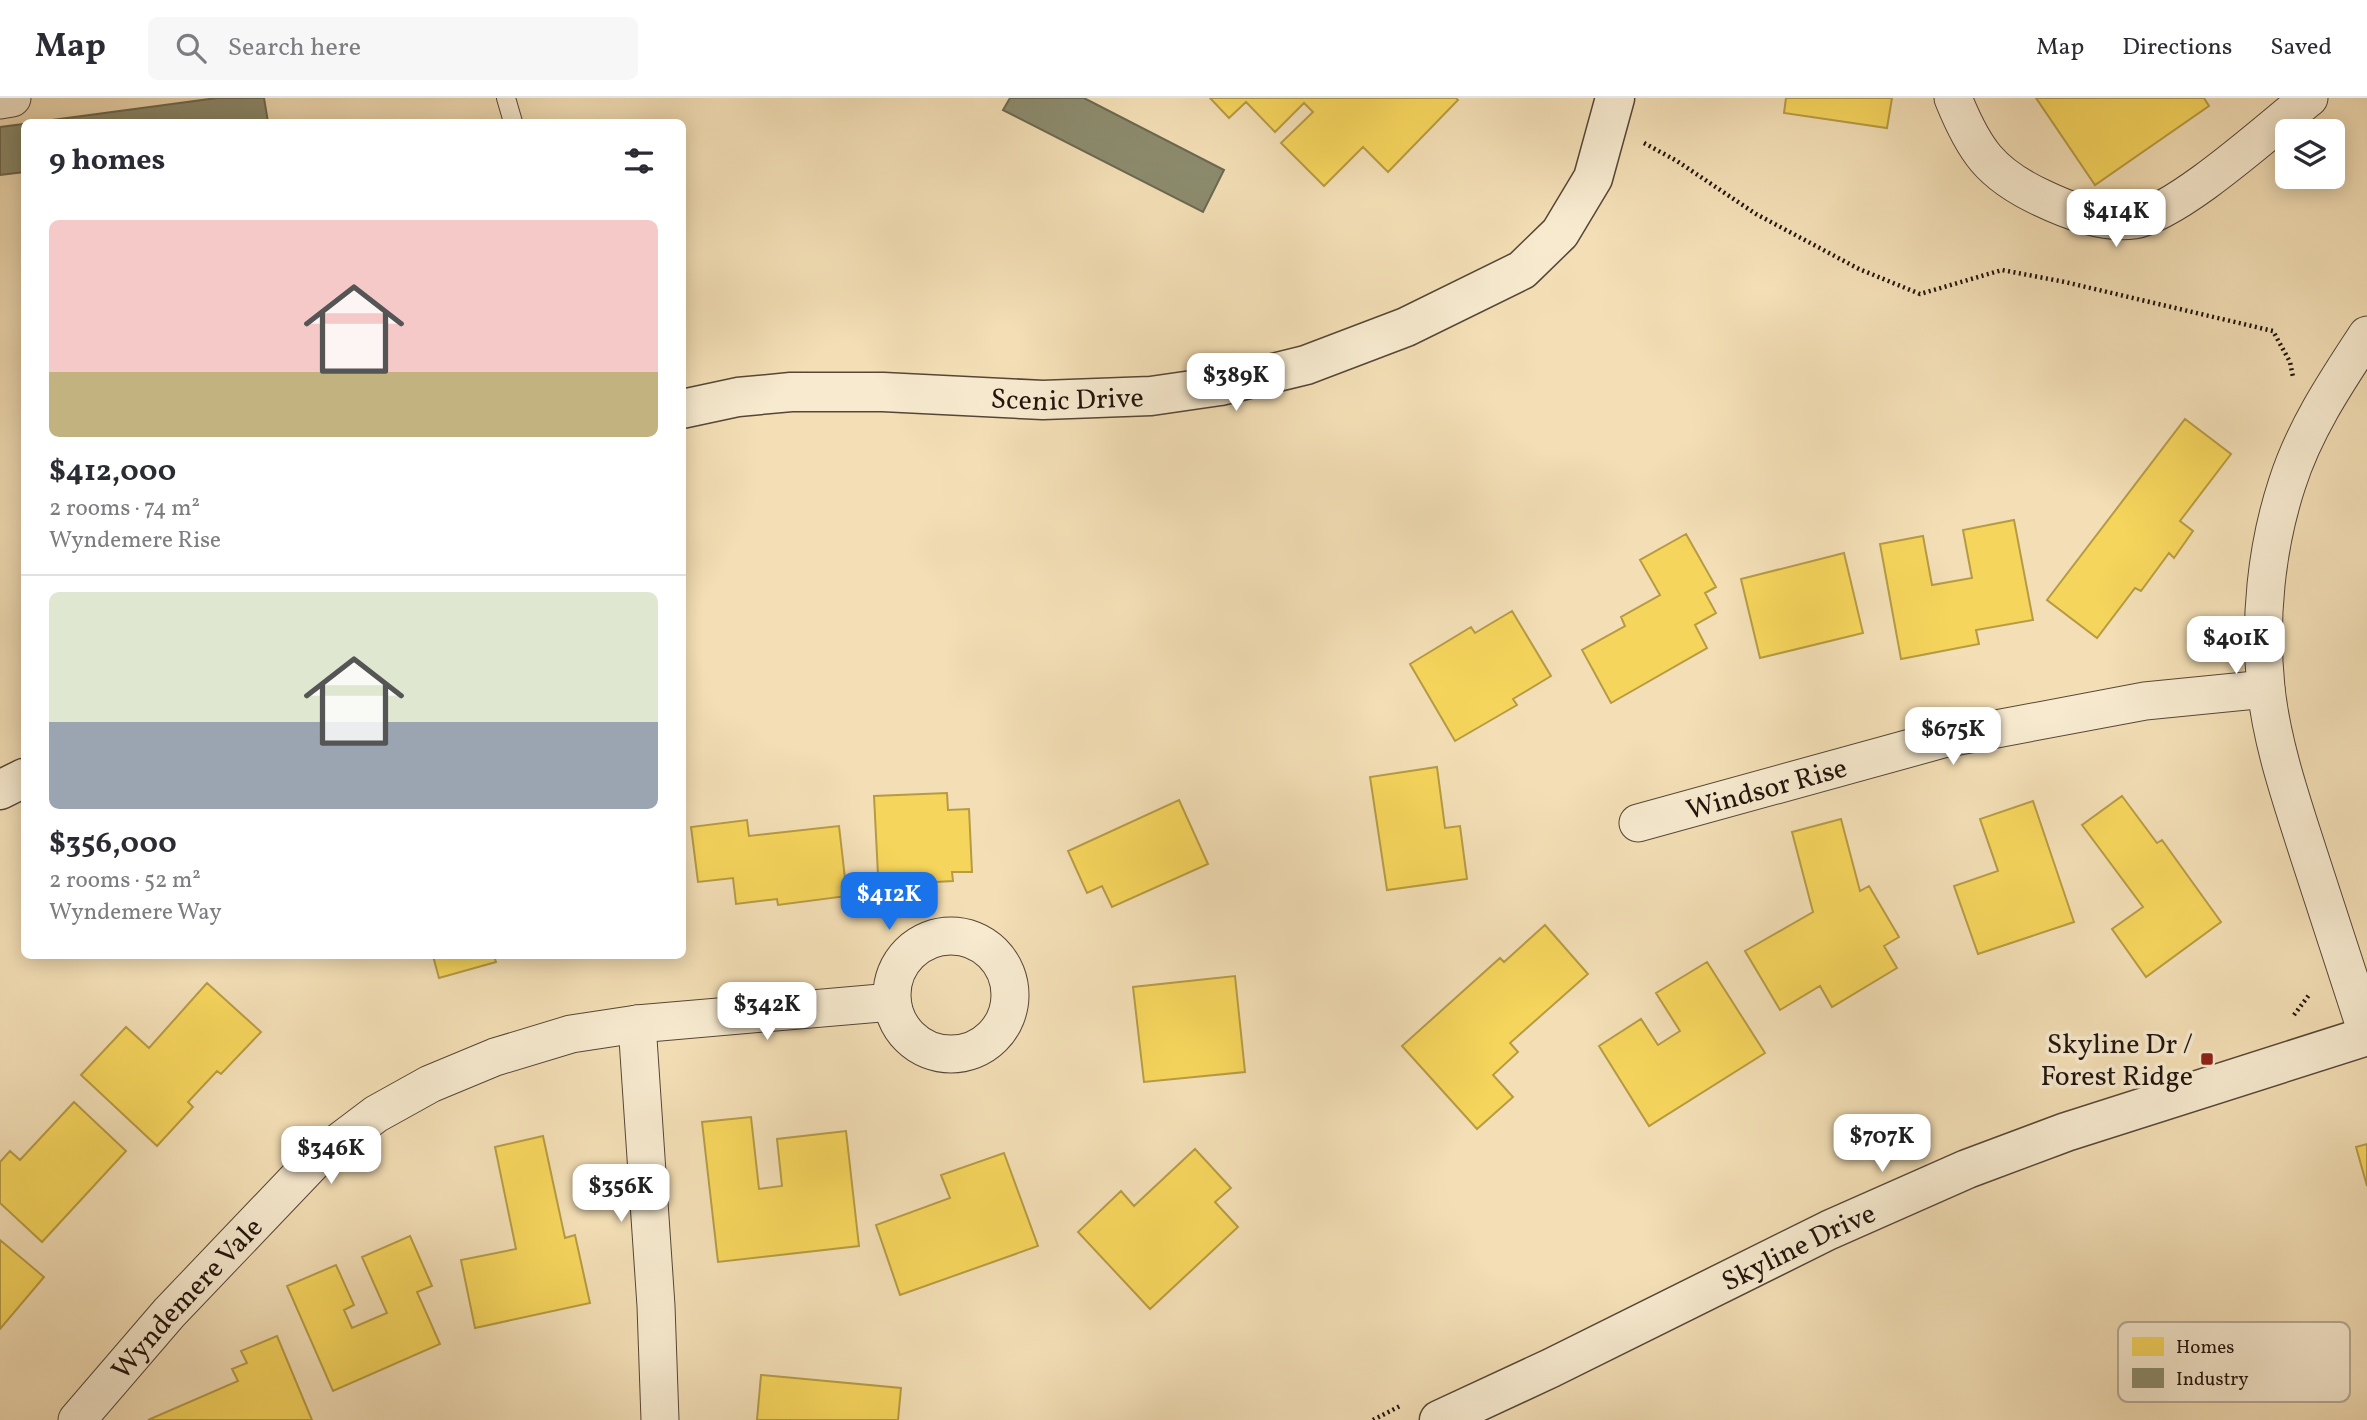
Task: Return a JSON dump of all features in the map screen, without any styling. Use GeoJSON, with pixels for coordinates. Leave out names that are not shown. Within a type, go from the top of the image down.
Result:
{"type":"FeatureCollection","features":[{"type":"Feature","properties":{"kind":"street"},"geometry":{"type":"LineString","coordinates":[[0,100],[12,98]]}},
{"type":"Feature","properties":{"kind":"street"},"geometry":{"type":"LineString","coordinates":[[1953,98],[1967,132],[1987,162],[2017,186],[2061,207],[2110,220],[2136,219],[2168,206],[2214,174],[2309,98]]}},
{"type":"Feature","properties":{"kind":"street","name":"Scenic Drive"},"geometry":{"type":"LineString","coordinates":[[686,408],[738,397],[791,392],[883,392],[1042,400],[1151,396],[1220,386],[1306,365],[1406,327],[1522,271],[1560,233],[1593,178],[1611,110]]}},
{"type":"Feature","properties":{"kind":"street"},"geometry":{"type":"LineString","coordinates":[[2367,335],[2331,389],[2287,483],[2273,534],[2263,632],[2266,689],[2281,766],[2367,1035]]}},
{"type":"Feature","properties":{"kind":"street","name":"Windsor Rise"},"geometry":{"type":"LineString","coordinates":[[1638,823],[1944,739],[2145,701],[2266,689]]}},
{"type":"Feature","properties":{"kind":"street"},"geometry":{"type":"LineString","coordinates":[[0,790],[21,780]]}},
{"type":"Feature","properties":{"kind":"street","name":"Wyndemere Vale"},"geometry":{"type":"LineString","coordinates":[[77,1420],[169,1313],[315,1160],[376,1114],[430,1084],[495,1057],[571,1034],[637,1024],[892,1002]]}},
{"type":"Feature","properties":{"kind":"street"},"geometry":{"type":"LineString","coordinates":[[637,1024],[656,1306],[660,1420]]}},
{"type":"Feature","properties":{"kind":"street","name":"Skyline Drive"},"geometry":{"type":"LineString","coordinates":[[1439,1420],[1551,1368],[1829,1230],[1966,1169],[2066,1132],[2367,1035]]}},
{"type":"Feature","properties":{"kind":"lane"},"geometry":{"type":"LineString","coordinates":[[506,98],[512,119]]}},
{"type":"Feature","properties":{"kind":"path"},"geometry":{"type":"LineString","coordinates":[[1611,110],[1677,161],[1756,214],[1859,269],[1920,293],[2002,270],[2065,282],[2273,331],[2290,362],[2305,440]]}},
{"type":"Feature","properties":{"kind":"building: Homes"},"geometry":{"type":"Polygon","coordinates":[[[1210,98],[1458,100],[1388,172],[1363,147],[1324,186],[1281,143],[1313,112],[1304,103],[1275,132],[1246,102],[1229,118],[1210,98]]]}},
{"type":"Feature","properties":{"kind":"building: Homes"},"geometry":{"type":"Polygon","coordinates":[[[1786,98],[1892,98],[1887,128],[1784,113],[1786,98]]]}},
{"type":"Feature","properties":{"kind":"building: Homes"},"geometry":{"type":"Polygon","coordinates":[[[2036,98],[2204,98],[2209,106],[2095,185],[2036,98]]]}},
{"type":"Feature","properties":{"kind":"building: Homes"},"geometry":{"type":"Polygon","coordinates":[[[2185,419],[2231,454],[2180,521],[2193,531],[2174,558],[2169,553],[2141,591],[2135,588],[2097,638],[2047,600],[2185,419]]]}},
{"type":"Feature","properties":{"kind":"building: Homes"},"geometry":{"type":"Polygon","coordinates":[[[2014,520],[2033,620],[1976,630],[1979,644],[1901,659],[1880,544],[1923,536],[1932,585],[1972,578],[1963,530],[2014,520]]]}},
{"type":"Feature","properties":{"kind":"building: Homes"},"geometry":{"type":"Polygon","coordinates":[[[1686,534],[1716,587],[1705,593],[1716,613],[1695,625],[1707,648],[1611,703],[1582,650],[1625,626],[1621,617],[1660,595],[1640,560],[1686,534]]]}},
{"type":"Feature","properties":{"kind":"building: Homes"},"geometry":{"type":"Polygon","coordinates":[[[1844,553],[1863,633],[1760,658],[1741,579],[1844,553]]]}},
{"type":"Feature","properties":{"kind":"building: Homes"},"geometry":{"type":"Polygon","coordinates":[[[1512,611],[1551,676],[1513,699],[1517,705],[1455,741],[1410,664],[1471,627],[1475,633],[1512,611]]]}},
{"type":"Feature","properties":{"kind":"building: Homes"},"geometry":{"type":"Polygon","coordinates":[[[1437,767],[1445,828],[1460,826],[1467,879],[1387,890],[1370,777],[1437,767]]]}},
{"type":"Feature","properties":{"kind":"building: Homes"},"geometry":{"type":"Polygon","coordinates":[[[947,793],[948,810],[969,809],[972,872],[952,872],[953,881],[918,883],[917,873],[878,875],[874,796],[947,793]]]}},
{"type":"Feature","properties":{"kind":"building: Homes"},"geometry":{"type":"Polygon","coordinates":[[[2122,796],[2157,843],[2162,840],[2221,922],[2146,977],[2112,929],[2143,907],[2082,825],[2122,796]]]}},
{"type":"Feature","properties":{"kind":"building: Homes"},"geometry":{"type":"Polygon","coordinates":[[[1179,800],[1208,864],[1112,907],[1102,886],[1087,893],[1068,851],[1179,800]]]}},
{"type":"Feature","properties":{"kind":"building: Homes"},"geometry":{"type":"Polygon","coordinates":[[[2033,801],[2074,922],[1978,954],[1954,886],[1998,871],[1980,819],[2033,801]]]}},
{"type":"Feature","properties":{"kind":"building: Homes"},"geometry":{"type":"Polygon","coordinates":[[[1841,819],[1860,891],[1869,886],[1899,937],[1884,946],[1897,968],[1832,1007],[1820,986],[1780,1010],[1745,951],[1813,912],[1792,832],[1841,819]]]}},
{"type":"Feature","properties":{"kind":"building: Homes"},"geometry":{"type":"Polygon","coordinates":[[[747,820],[749,836],[839,826],[847,896],[778,905],[777,899],[736,904],[733,878],[698,882],[691,827],[747,820]]]}},
{"type":"Feature","properties":{"kind":"building: Homes"},"geometry":{"type":"Polygon","coordinates":[[[1545,925],[1588,974],[1510,1043],[1518,1052],[1493,1075],[1513,1097],[1477,1129],[1402,1046],[1500,958],[1504,962],[1545,925]]]}},
{"type":"Feature","properties":{"kind":"building: Homes"},"geometry":{"type":"Polygon","coordinates":[[[434,959],[495,959],[496,962],[439,978],[434,959]]]}},
{"type":"Feature","properties":{"kind":"building: Homes"},"geometry":{"type":"Polygon","coordinates":[[[1707,962],[1765,1053],[1649,1126],[1599,1046],[1641,1019],[1658,1045],[1680,1031],[1656,993],[1707,962]]]}},
{"type":"Feature","properties":{"kind":"building: Homes"},"geometry":{"type":"Polygon","coordinates":[[[1235,976],[1245,1072],[1144,1082],[1133,987],[1235,976]]]}},
{"type":"Feature","properties":{"kind":"building: Homes"},"geometry":{"type":"Polygon","coordinates":[[[207,983],[261,1032],[221,1074],[217,1071],[188,1102],[193,1107],[157,1146],[81,1075],[126,1027],[149,1048],[207,983]]]}},
{"type":"Feature","properties":{"kind":"building: Homes"},"geometry":{"type":"Polygon","coordinates":[[[74,1102],[126,1151],[42,1242],[0,1203],[0,1162],[10,1151],[20,1160],[74,1102]]]}},
{"type":"Feature","properties":{"kind":"building: Homes"},"geometry":{"type":"Polygon","coordinates":[[[751,1117],[759,1189],[782,1186],[777,1139],[846,1131],[859,1246],[718,1262],[702,1122],[751,1117]]]}},
{"type":"Feature","properties":{"kind":"building: Homes"},"geometry":{"type":"Polygon","coordinates":[[[543,1136],[565,1238],[575,1235],[590,1303],[475,1328],[461,1260],[516,1249],[495,1147],[543,1136]]]}},
{"type":"Feature","properties":{"kind":"building: Homes"},"geometry":{"type":"Polygon","coordinates":[[[2367,1144],[2367,1186],[2356,1147],[2367,1144]]]}},
{"type":"Feature","properties":{"kind":"building: Homes"},"geometry":{"type":"Polygon","coordinates":[[[1195,1149],[1231,1188],[1215,1202],[1238,1227],[1150,1309],[1078,1232],[1121,1191],[1134,1206],[1195,1149]]]}},
{"type":"Feature","properties":{"kind":"building: Homes"},"geometry":{"type":"Polygon","coordinates":[[[1004,1153],[1038,1246],[900,1295],[876,1225],[950,1198],[941,1175],[1004,1153]]]}},
{"type":"Feature","properties":{"kind":"building: Homes"},"geometry":{"type":"Polygon","coordinates":[[[410,1236],[432,1286],[417,1292],[440,1344],[333,1391],[287,1286],[336,1265],[354,1305],[344,1310],[352,1328],[387,1313],[362,1257],[410,1236]]]}},
{"type":"Feature","properties":{"kind":"building: Homes"},"geometry":{"type":"Polygon","coordinates":[[[0,1240],[44,1277],[0,1329],[0,1240]]]}},
{"type":"Feature","properties":{"kind":"building: Homes"},"geometry":{"type":"Polygon","coordinates":[[[277,1336],[312,1420],[148,1420],[238,1381],[232,1369],[247,1363],[241,1351],[277,1336]]]}},
{"type":"Feature","properties":{"kind":"building: Homes"},"geometry":{"type":"Polygon","coordinates":[[[761,1375],[901,1388],[898,1420],[757,1420],[761,1375]]]}},
{"type":"Feature","properties":{"kind":"building: Industry"},"geometry":{"type":"Polygon","coordinates":[[[217,98],[264,98],[268,119],[60,119],[217,98]]]}},
{"type":"Feature","properties":{"kind":"building: Industry"},"geometry":{"type":"Polygon","coordinates":[[[1010,98],[1084,98],[1224,170],[1203,212],[1003,110],[1010,98]]]}},
{"type":"Feature","properties":{"kind":"building: Industry"},"geometry":{"type":"Polygon","coordinates":[[[21,124],[21,172],[0,175],[0,127],[21,124]]]}},
{"type":"Feature","properties":{"kind":"place","name":"Skyline Dr / Forest Ridge"},"geometry":{"type":"Point","coordinates":[2207,1059]}}]}
